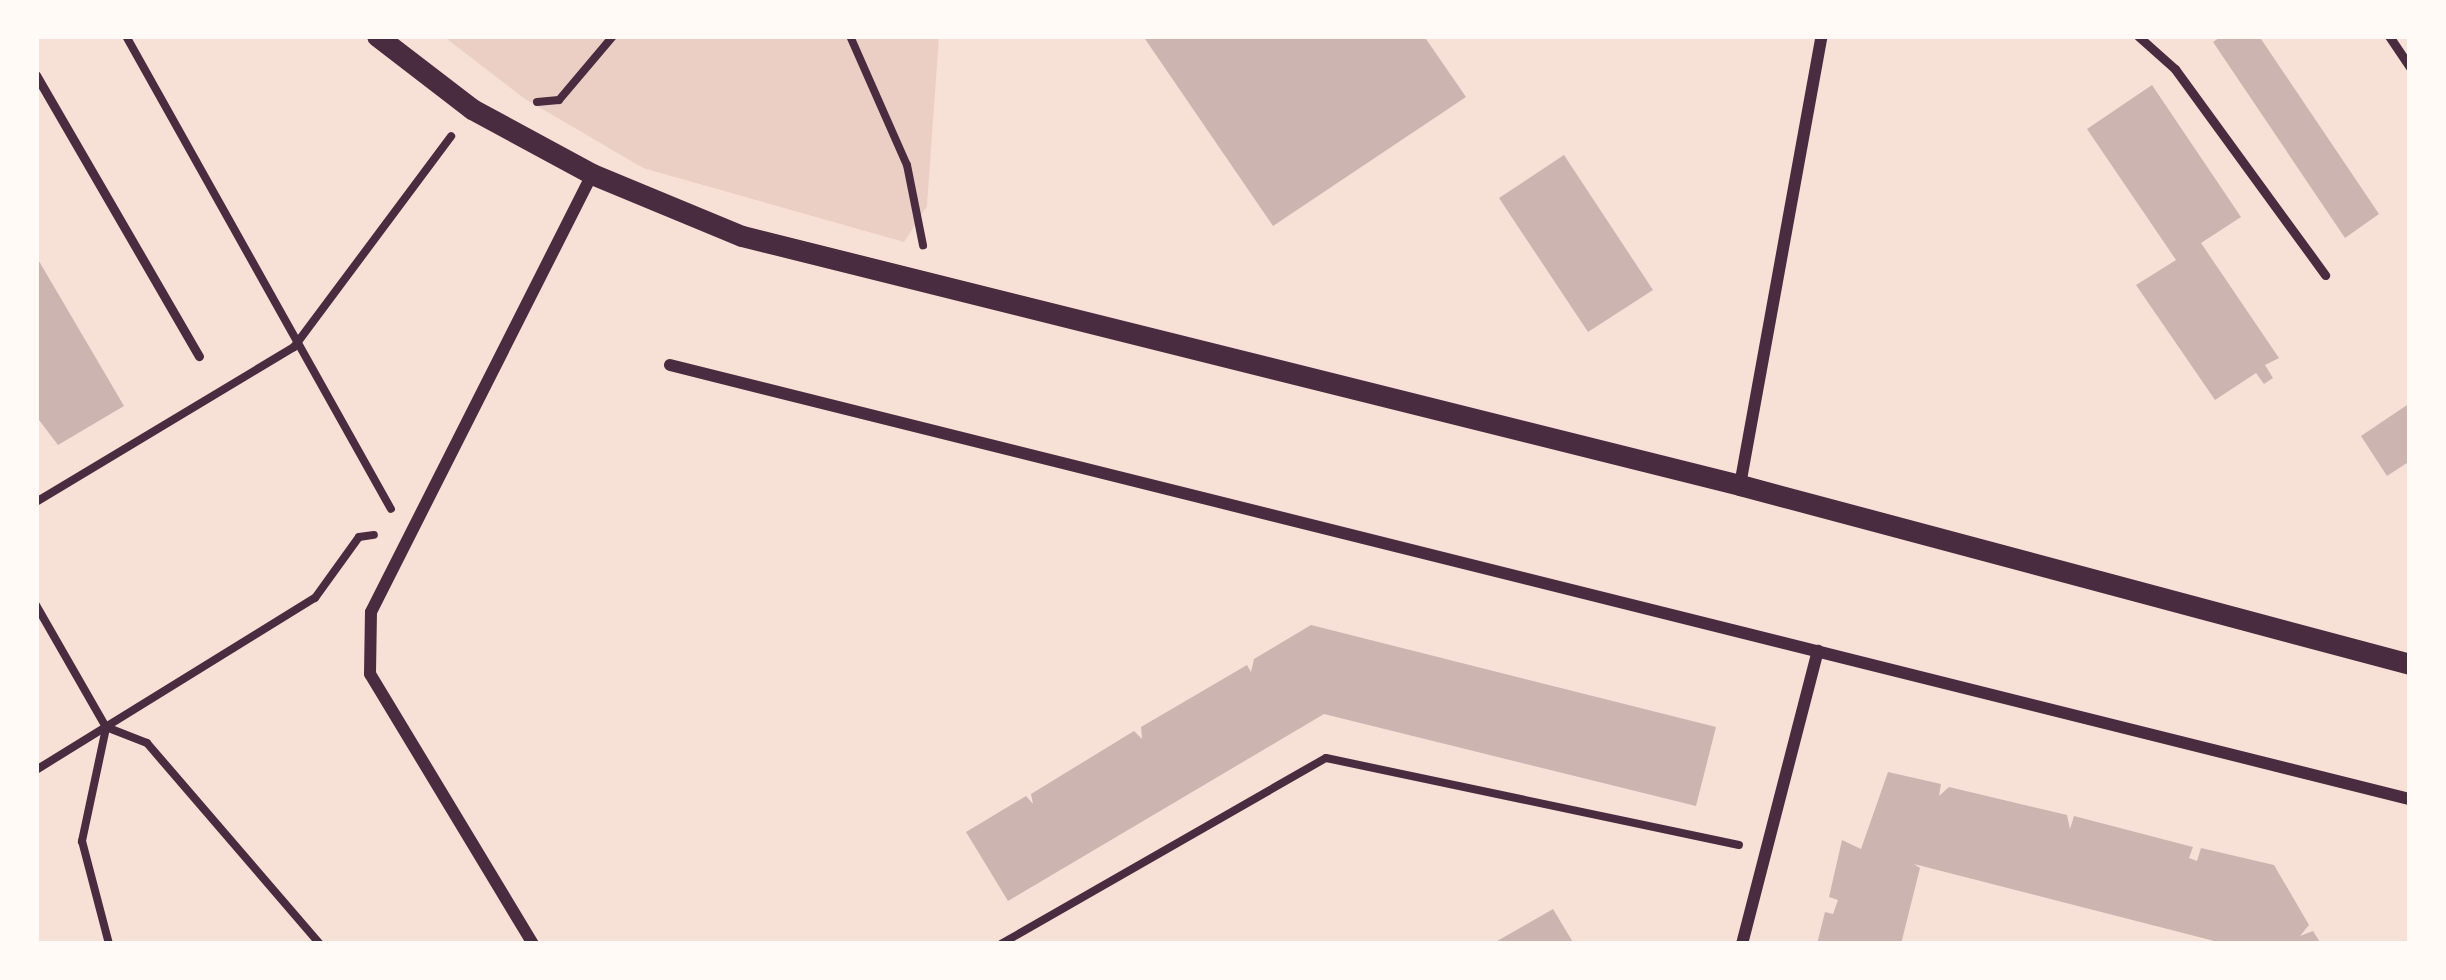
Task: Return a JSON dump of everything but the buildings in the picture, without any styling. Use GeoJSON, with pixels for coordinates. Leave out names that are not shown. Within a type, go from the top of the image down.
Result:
{"type":"FeatureCollection","features":[{"type":"Feature","properties":{"kind":"street"},"geometry":{"type":"LineString","coordinates":[[377,36],[472,109],[592,174],[742,236],[931,288],[1740,485],[2410,664]]}},
{"type":"Feature","properties":{"kind":"street"},"geometry":{"type":"LineString","coordinates":[[1740,485],[1822,36]]}},
{"type":"Feature","properties":{"kind":"street"},"geometry":{"type":"LineString","coordinates":[[533,944],[370,674],[371,612],[405,532],[592,174]]}},
{"type":"Feature","properties":{"kind":"street"},"geometry":{"type":"LineString","coordinates":[[670,364],[2410,799]]}},
{"type":"Feature","properties":{"kind":"street"},"geometry":{"type":"LineString","coordinates":[[1742,944],[1818,651]]}},
{"type":"Feature","properties":{"kind":"lane"},"geometry":{"type":"LineString","coordinates":[[2138,36],[2175,69],[2325,275]]}},
{"type":"Feature","properties":{"kind":"lane"},"geometry":{"type":"LineString","coordinates":[[2389,36],[2410,67]]}},
{"type":"Feature","properties":{"kind":"lane"},"geometry":{"type":"LineString","coordinates":[[36,75],[199,356]]}},
{"type":"Feature","properties":{"kind":"path"},"geometry":{"type":"LineString","coordinates":[[36,770],[315,598],[359,537],[405,532],[294,347],[126,36]]}},
{"type":"Feature","properties":{"kind":"path"},"geometry":{"type":"LineString","coordinates":[[36,502],[294,347],[472,109],[559,100],[614,36]]}},
{"type":"Feature","properties":{"kind":"path"},"geometry":{"type":"LineString","coordinates":[[850,36],[907,165],[931,288]]}},
{"type":"Feature","properties":{"kind":"path"},"geometry":{"type":"LineString","coordinates":[[36,605],[106,727],[147,743],[320,944]]}},
{"type":"Feature","properties":{"kind":"path"},"geometry":{"type":"LineString","coordinates":[[106,727],[82,841],[109,944]]}},
{"type":"Feature","properties":{"kind":"path"},"geometry":{"type":"LineString","coordinates":[[1001,944],[1326,758],[1768,851]]}},
{"type":"Feature","properties":{"kind":"shaded area"},"geometry":{"type":"Polygon","coordinates":[[[443,36],[939,36],[927,206],[904,242],[643,168],[525,99],[443,36]]]}}]}
